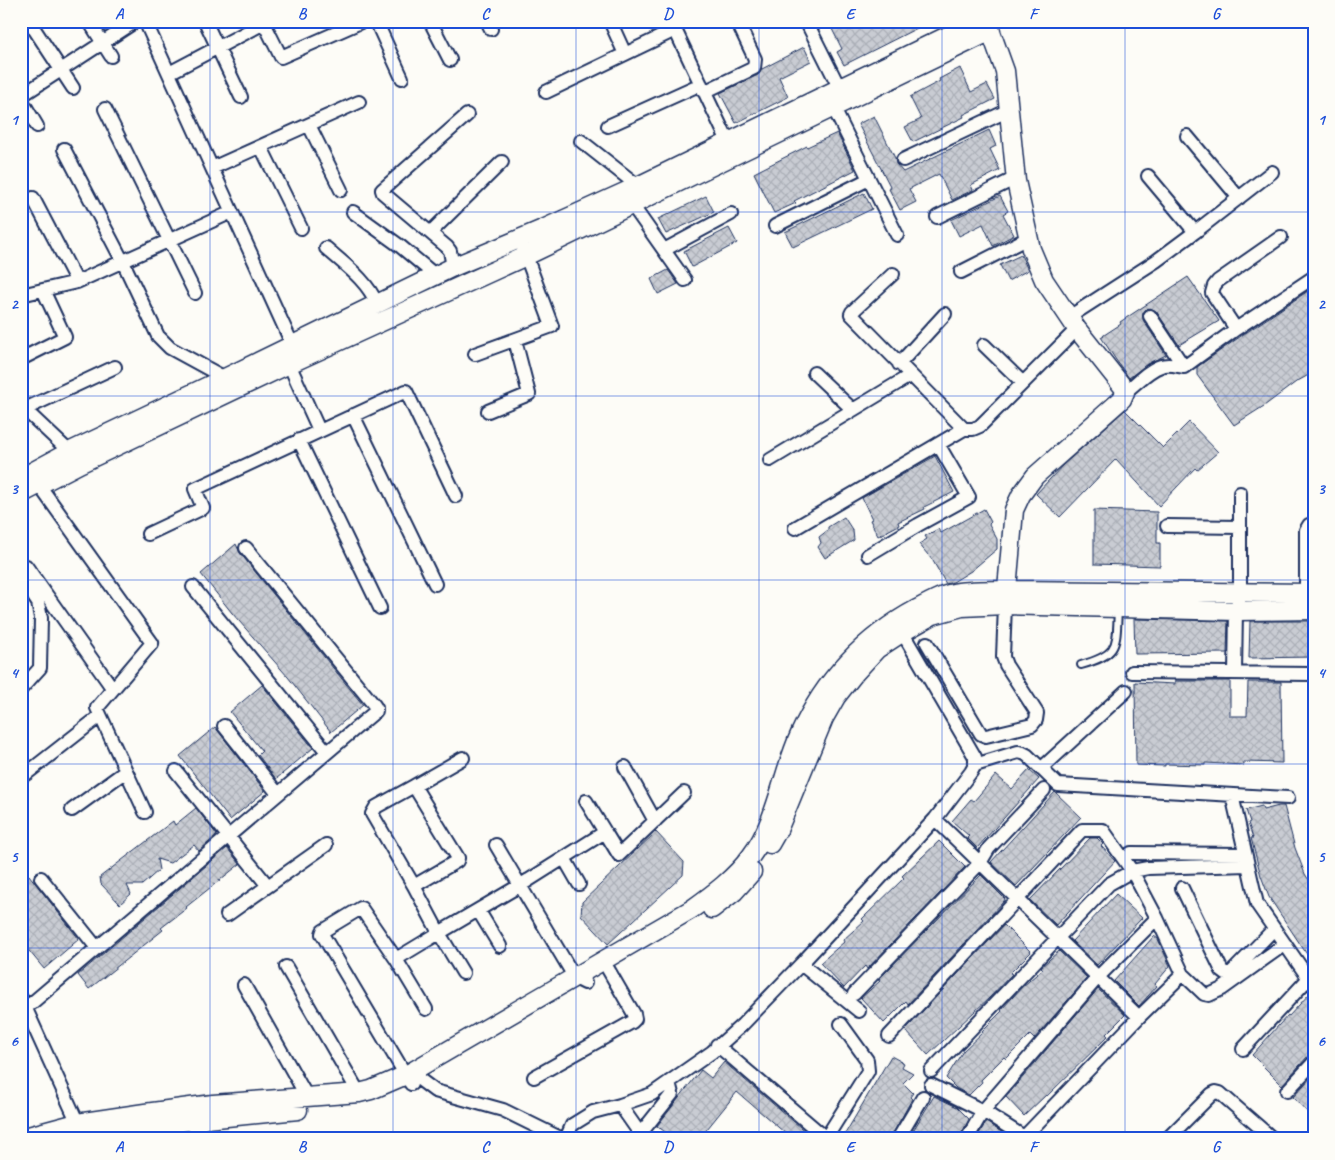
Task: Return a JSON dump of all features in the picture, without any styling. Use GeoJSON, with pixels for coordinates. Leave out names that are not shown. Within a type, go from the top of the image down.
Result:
{"type":"FeatureCollection","features":[{"type":"Feature","properties":{"kind":"street"},"geometry":{"type":"LineString","coordinates":[[29,21],[73,88]]}},
{"type":"Feature","properties":{"kind":"street"},"geometry":{"type":"LineString","coordinates":[[89,21],[111,56]]}},
{"type":"Feature","properties":{"kind":"street"},"geometry":{"type":"LineString","coordinates":[[37,126],[21,98],[136,21]]}},
{"type":"Feature","properties":{"kind":"street"},"geometry":{"type":"LineString","coordinates":[[145,21],[292,344],[289,364],[319,430]]}},
{"type":"Feature","properties":{"kind":"street"},"geometry":{"type":"LineString","coordinates":[[204,21],[241,97]]}},
{"type":"Feature","properties":{"kind":"street"},"geometry":{"type":"LineString","coordinates":[[168,72],[265,22],[281,57],[363,21]]}},
{"type":"Feature","properties":{"kind":"street"},"geometry":{"type":"LineString","coordinates":[[376,21],[402,78]]}},
{"type":"Feature","properties":{"kind":"street"},"geometry":{"type":"LineString","coordinates":[[430,21],[450,60]]}},
{"type":"Feature","properties":{"kind":"street"},"geometry":{"type":"LineString","coordinates":[[610,21],[625,54]]}},
{"type":"Feature","properties":{"kind":"street"},"geometry":{"type":"LineString","coordinates":[[608,126],[754,68],[755,59],[737,21]]}},
{"type":"Feature","properties":{"kind":"street"},"geometry":{"type":"LineString","coordinates":[[807,22],[869,179],[896,235]]}},
{"type":"Feature","properties":{"kind":"street"},"geometry":{"type":"LineString","coordinates":[[21,478],[75,457],[289,364],[526,256],[632,205],[731,149],[985,24],[1005,71],[1016,178],[1031,249],[1044,280],[1073,323],[1125,392]]}},
{"type":"Feature","properties":{"kind":"street"},"geometry":{"type":"LineString","coordinates":[[546,92],[625,54],[673,26],[731,149]]}},
{"type":"Feature","properties":{"kind":"street"},"geometry":{"type":"LineString","coordinates":[[212,168],[359,102]]}},
{"type":"Feature","properties":{"kind":"street"},"geometry":{"type":"LineString","coordinates":[[106,109],[195,293]]}},
{"type":"Feature","properties":{"kind":"street"},"geometry":{"type":"LineString","coordinates":[[903,160],[1009,110]]}},
{"type":"Feature","properties":{"kind":"street"},"geometry":{"type":"LineString","coordinates":[[452,267],[450,251],[431,232],[383,193],[382,190],[466,115]]}},
{"type":"Feature","properties":{"kind":"street"},"geometry":{"type":"LineString","coordinates":[[309,125],[342,190]]}},
{"type":"Feature","properties":{"kind":"street"},"geometry":{"type":"LineString","coordinates":[[1187,136],[1239,198]]}},
{"type":"Feature","properties":{"kind":"street"},"geometry":{"type":"LineString","coordinates":[[580,141],[638,186]]}},
{"type":"Feature","properties":{"kind":"street"},"geometry":{"type":"LineString","coordinates":[[261,147],[301,228]]}},
{"type":"Feature","properties":{"kind":"street"},"geometry":{"type":"LineString","coordinates":[[64,149],[162,341],[170,348],[225,378]]}},
{"type":"Feature","properties":{"kind":"street"},"geometry":{"type":"LineString","coordinates":[[21,494],[39,485],[75,457],[292,344],[452,267],[638,186],[731,149]]}},
{"type":"Feature","properties":{"kind":"street"},"geometry":{"type":"LineString","coordinates":[[431,232],[502,162]]}},
{"type":"Feature","properties":{"kind":"street"},"geometry":{"type":"LineString","coordinates":[[795,528],[964,429],[973,429],[980,426],[1022,382],[1073,323],[1272,172]]}},
{"type":"Feature","properties":{"kind":"street"},"geometry":{"type":"LineString","coordinates":[[1148,176],[1195,232]]}},
{"type":"Feature","properties":{"kind":"street"},"geometry":{"type":"LineString","coordinates":[[937,217],[1016,178]]}},
{"type":"Feature","properties":{"kind":"street"},"geometry":{"type":"LineString","coordinates":[[775,226],[869,179]]}},
{"type":"Feature","properties":{"kind":"street"},"geometry":{"type":"LineString","coordinates":[[33,198],[77,282]]}},
{"type":"Feature","properties":{"kind":"street"},"geometry":{"type":"LineString","coordinates":[[632,205],[685,280]]}},
{"type":"Feature","properties":{"kind":"street"},"geometry":{"type":"LineString","coordinates":[[22,292],[42,290],[77,282],[232,212]]}},
{"type":"Feature","properties":{"kind":"street"},"geometry":{"type":"LineString","coordinates":[[353,212],[400,246],[436,276]]}},
{"type":"Feature","properties":{"kind":"street"},"geometry":{"type":"LineString","coordinates":[[664,250],[731,214]]}},
{"type":"Feature","properties":{"kind":"street"},"geometry":{"type":"LineString","coordinates":[[1236,329],[1212,294],[1214,286],[1218,281],[1281,237]]}},
{"type":"Feature","properties":{"kind":"street"},"geometry":{"type":"LineString","coordinates":[[961,272],[1028,238]]}},
{"type":"Feature","properties":{"kind":"street"},"geometry":{"type":"LineString","coordinates":[[475,354],[552,326],[520,239]]}},
{"type":"Feature","properties":{"kind":"street"},"geometry":{"type":"LineString","coordinates":[[326,248],[359,277],[372,292],[377,304]]}},
{"type":"Feature","properties":{"kind":"street"},"geometry":{"type":"LineString","coordinates":[[893,274],[851,314],[964,429]]}},
{"type":"Feature","properties":{"kind":"street"},"geometry":{"type":"LineString","coordinates":[[927,643],[982,734],[986,736],[1032,724],[1036,720],[1037,713],[1003,658],[1014,510],[1021,494],[1035,476],[1122,399],[1125,392],[1154,369],[1168,365],[1184,367],[1314,276]]}},
{"type":"Feature","properties":{"kind":"street"},"geometry":{"type":"LineString","coordinates":[[21,359],[64,337],[42,290]]}},
{"type":"Feature","properties":{"kind":"street"},"geometry":{"type":"LineString","coordinates":[[899,364],[945,314]]}},
{"type":"Feature","properties":{"kind":"street"},"geometry":{"type":"LineString","coordinates":[[1150,316],[1184,367]]}},
{"type":"Feature","properties":{"kind":"street"},"geometry":{"type":"LineString","coordinates":[[488,411],[530,394],[516,340]]}},
{"type":"Feature","properties":{"kind":"street"},"geometry":{"type":"LineString","coordinates":[[984,345],[1022,382]]}},
{"type":"Feature","properties":{"kind":"street"},"geometry":{"type":"LineString","coordinates":[[75,457],[23,408],[114,367]]}},
{"type":"Feature","properties":{"kind":"street"},"geometry":{"type":"LineString","coordinates":[[814,373],[853,410]]}},
{"type":"Feature","properties":{"kind":"street"},"geometry":{"type":"LineString","coordinates":[[770,460],[910,375]]}},
{"type":"Feature","properties":{"kind":"street"},"geometry":{"type":"LineString","coordinates":[[148,534],[203,508],[195,489],[406,391],[456,496]]}},
{"type":"Feature","properties":{"kind":"street"},"geometry":{"type":"LineString","coordinates":[[353,414],[435,584]]}},
{"type":"Feature","properties":{"kind":"street"},"geometry":{"type":"LineString","coordinates":[[299,440],[380,608]]}},
{"type":"Feature","properties":{"kind":"street"},"geometry":{"type":"LineString","coordinates":[[868,555],[969,497],[938,444]]}},
{"type":"Feature","properties":{"kind":"street"},"geometry":{"type":"LineString","coordinates":[[39,485],[152,643],[98,706],[100,716],[145,812]]}},
{"type":"Feature","properties":{"kind":"street"},"geometry":{"type":"LineString","coordinates":[[1235,673],[1236,611],[1240,592],[1240,493]]}},
{"type":"Feature","properties":{"kind":"street"},"geometry":{"type":"LineString","coordinates":[[183,1115],[371,1102],[385,1098],[412,1079],[580,980],[692,909],[716,892],[751,856],[764,833],[800,735],[815,703],[846,662],[869,641],[899,626],[933,615],[1007,597],[1240,592],[1310,593],[1306,530],[1309,525],[1314,524]]}},
{"type":"Feature","properties":{"kind":"street"},"geometry":{"type":"LineString","coordinates":[[1167,526],[1240,527]]}},
{"type":"Feature","properties":{"kind":"street"},"geometry":{"type":"LineString","coordinates":[[81,1135],[24,1003],[97,948],[376,711],[376,708],[246,548]]}},
{"type":"Feature","properties":{"kind":"street"},"geometry":{"type":"LineString","coordinates":[[24,571],[113,689]]}},
{"type":"Feature","properties":{"kind":"street"},"geometry":{"type":"LineString","coordinates":[[21,688],[40,668],[41,618],[38,603],[24,571]]}},
{"type":"Feature","properties":{"kind":"street"},"geometry":{"type":"LineString","coordinates":[[193,587],[327,752]]}},
{"type":"Feature","properties":{"kind":"street"},"geometry":{"type":"LineString","coordinates":[[1007,597],[1118,608],[1236,611],[1314,610]]}},
{"type":"Feature","properties":{"kind":"street"},"geometry":{"type":"LineString","coordinates":[[566,1139],[572,1126],[593,1112],[652,1094],[712,1052],[717,1045],[742,1025],[935,819],[971,772],[975,765],[975,757],[899,626]]}},
{"type":"Feature","properties":{"kind":"street"},"geometry":{"type":"LineString","coordinates":[[580,980],[608,970],[708,912],[734,892],[753,871],[778,830],[824,718],[836,697],[855,673],[899,626]]}},
{"type":"Feature","properties":{"kind":"street"},"geometry":{"type":"LineString","coordinates":[[1132,672],[1312,674]]}},
{"type":"Feature","properties":{"kind":"street"},"geometry":{"type":"LineString","coordinates":[[1041,769],[1126,690]]}},
{"type":"Feature","properties":{"kind":"street"},"geometry":{"type":"LineString","coordinates":[[26,774],[100,716]]}},
{"type":"Feature","properties":{"kind":"street"},"geometry":{"type":"LineString","coordinates":[[224,726],[278,794]]}},
{"type":"Feature","properties":{"kind":"street"},"geometry":{"type":"LineString","coordinates":[[975,765],[1018,752],[1026,755],[1056,783],[1062,786],[1288,798]]}},
{"type":"Feature","properties":{"kind":"street"},"geometry":{"type":"LineString","coordinates":[[463,758],[376,807],[372,814],[414,886],[438,933],[463,973]]}},
{"type":"Feature","properties":{"kind":"street"},"geometry":{"type":"LineString","coordinates":[[625,768],[655,821]]}},
{"type":"Feature","properties":{"kind":"street"},"geometry":{"type":"LineString","coordinates":[[72,810],[126,771]]}},
{"type":"Feature","properties":{"kind":"street"},"geometry":{"type":"LineString","coordinates":[[176,771],[268,886]]}},
{"type":"Feature","properties":{"kind":"street"},"geometry":{"type":"LineString","coordinates":[[414,786],[458,858],[457,861],[414,886]]}},
{"type":"Feature","properties":{"kind":"street"},"geometry":{"type":"LineString","coordinates":[[854,994],[980,862],[989,848],[1044,790]]}},
{"type":"Feature","properties":{"kind":"street"},"geometry":{"type":"LineString","coordinates":[[586,801],[619,855],[684,794]]}},
{"type":"Feature","properties":{"kind":"street"},"geometry":{"type":"LineString","coordinates":[[1232,795],[1257,904],[1311,982],[1243,1049]]}},
{"type":"Feature","properties":{"kind":"street"},"geometry":{"type":"LineString","coordinates":[[935,819],[1139,1017]]}},
{"type":"Feature","properties":{"kind":"street"},"geometry":{"type":"LineString","coordinates":[[889,1036],[1082,830],[1103,830],[1132,871],[1157,918],[1183,974],[1204,994],[1209,995],[1222,989],[1285,944]]}},
{"type":"Feature","properties":{"kind":"street"},"geometry":{"type":"LineString","coordinates":[[396,959],[605,832]]}},
{"type":"Feature","properties":{"kind":"street"},"geometry":{"type":"LineString","coordinates":[[227,915],[326,845]]}},
{"type":"Feature","properties":{"kind":"street"},"geometry":{"type":"LineString","coordinates":[[496,845],[580,980]]}},
{"type":"Feature","properties":{"kind":"street"},"geometry":{"type":"LineString","coordinates":[[1131,853],[1246,859]]}},
{"type":"Feature","properties":{"kind":"street"},"geometry":{"type":"LineString","coordinates":[[564,858],[579,884]]}},
{"type":"Feature","properties":{"kind":"street"},"geometry":{"type":"LineString","coordinates":[[931,1071],[1109,884],[1132,871],[1148,868],[1246,859]]}},
{"type":"Feature","properties":{"kind":"street"},"geometry":{"type":"LineString","coordinates":[[41,878],[97,948]]}},
{"type":"Feature","properties":{"kind":"street"},"geometry":{"type":"LineString","coordinates":[[1182,888],[1222,971],[1226,974],[1232,972],[1274,929]]}},
{"type":"Feature","properties":{"kind":"street"},"geometry":{"type":"LineString","coordinates":[[426,1009],[396,959],[361,908],[323,930],[322,934],[412,1079],[435,1091],[503,1110],[562,1139]]}},
{"type":"Feature","properties":{"kind":"street"},"geometry":{"type":"LineString","coordinates":[[478,910],[500,946]]}},
{"type":"Feature","properties":{"kind":"street"},"geometry":{"type":"LineString","coordinates":[[968,1139],[983,1111],[1098,977],[1157,918]]}},
{"type":"Feature","properties":{"kind":"street"},"geometry":{"type":"LineString","coordinates":[[801,964],[858,1011]]}},
{"type":"Feature","properties":{"kind":"street"},"geometry":{"type":"LineString","coordinates":[[286,967],[359,1093]]}},
{"type":"Feature","properties":{"kind":"street"},"geometry":{"type":"LineString","coordinates":[[534,1077],[632,1022],[635,1018],[608,970]]}},
{"type":"Feature","properties":{"kind":"street"},"geometry":{"type":"LineString","coordinates":[[931,1085],[983,1111],[1024,1138],[1139,1017],[1183,974]]}},
{"type":"Feature","properties":{"kind":"street"},"geometry":{"type":"LineString","coordinates":[[244,986],[306,1097]]}},
{"type":"Feature","properties":{"kind":"street"},"geometry":{"type":"LineString","coordinates":[[717,1045],[826,1138],[868,1071],[867,1060],[841,1024]]}},
{"type":"Feature","properties":{"kind":"street"},"geometry":{"type":"LineString","coordinates":[[1286,1091],[1314,1062]]}},
{"type":"Feature","properties":{"kind":"street"},"geometry":{"type":"LineString","coordinates":[[21,1138],[81,1135],[183,1115],[306,1097],[359,1093],[412,1079]]}},
{"type":"Feature","properties":{"kind":"street"},"geometry":{"type":"LineString","coordinates":[[642,1137],[641,1133],[672,1094],[669,1082]]}},
{"type":"Feature","properties":{"kind":"street"},"geometry":{"type":"LineString","coordinates":[[1170,1138],[1216,1092],[1220,1093],[1273,1139]]}},
{"type":"Feature","properties":{"kind":"street"},"geometry":{"type":"LineString","coordinates":[[898,1139],[922,1097]]}},
{"type":"Feature","properties":{"kind":"street"},"geometry":{"type":"LineString","coordinates":[[620,1105],[642,1137]]}},
{"type":"Feature","properties":{"kind":"street"},"geometry":{"type":"LineString","coordinates":[[183,1115],[209,1139]]}},
{"type":"Feature","properties":{"kind":"lane"},"geometry":{"type":"LineString","coordinates":[[1081,664],[1100,660],[1112,650],[1116,639],[1118,608]]}},
{"type":"Feature","properties":{"kind":"building"},"geometry":{"type":"Polygon","coordinates":[[[846,21],[931,21],[844,65],[837,52],[842,49],[832,29],[846,21]]]}},
{"type":"Feature","properties":{"kind":"building"},"geometry":{"type":"Polygon","coordinates":[[[804,47],[811,61],[779,77],[788,97],[736,123],[720,93],[758,75],[762,69],[804,47]]]}},
{"type":"Feature","properties":{"kind":"building"},"geometry":{"type":"Polygon","coordinates":[[[960,68],[971,92],[987,84],[995,99],[963,115],[964,117],[913,142],[905,127],[921,119],[910,97],[960,68]]]}},
{"type":"Feature","properties":{"kind":"building"},"geometry":{"type":"Polygon","coordinates":[[[874,116],[895,158],[896,164],[903,172],[989,130],[996,146],[990,149],[1000,170],[971,185],[973,190],[952,200],[939,174],[909,189],[916,202],[900,210],[889,189],[891,188],[858,124],[874,116]]]}},
{"type":"Feature","properties":{"kind":"building"},"geometry":{"type":"Polygon","coordinates":[[[837,133],[855,170],[774,213],[754,173],[837,133]]]}},
{"type":"Feature","properties":{"kind":"building"},"geometry":{"type":"Polygon","coordinates":[[[864,193],[872,209],[793,247],[785,232],[864,193]]]}},
{"type":"Feature","properties":{"kind":"building"},"geometry":{"type":"Polygon","coordinates":[[[706,196],[714,212],[666,234],[658,219],[706,196]]]}},
{"type":"Feature","properties":{"kind":"building"},"geometry":{"type":"Polygon","coordinates":[[[1000,196],[1008,211],[1003,214],[1014,235],[993,246],[983,224],[959,236],[951,220],[1000,196]]]}},
{"type":"Feature","properties":{"kind":"building"},"geometry":{"type":"Polygon","coordinates":[[[729,228],[737,243],[692,267],[684,251],[729,228]]]}},
{"type":"Feature","properties":{"kind":"building"},"geometry":{"type":"Polygon","coordinates":[[[1021,255],[1028,270],[1008,281],[1000,265],[1021,255]]]}},
{"type":"Feature","properties":{"kind":"building"},"geometry":{"type":"Polygon","coordinates":[[[668,270],[678,284],[658,294],[651,279],[668,270]]]}},
{"type":"Feature","properties":{"kind":"building"},"geometry":{"type":"Polygon","coordinates":[[[1188,277],[1219,321],[1179,345],[1156,311],[1150,308],[1146,309],[1143,313],[1143,320],[1166,355],[1147,364],[1129,378],[1101,337],[1121,324],[1120,322],[1188,277]]]}},
{"type":"Feature","properties":{"kind":"building"},"geometry":{"type":"Polygon","coordinates":[[[1314,287],[1314,372],[1296,382],[1234,425],[1197,375],[1197,367],[1314,287]]]}},
{"type":"Feature","properties":{"kind":"building"},"geometry":{"type":"Polygon","coordinates":[[[1125,410],[1163,448],[1189,422],[1218,452],[1197,470],[1195,468],[1159,506],[1116,459],[1060,517],[1036,494],[1063,465],[1125,410]]]}},
{"type":"Feature","properties":{"kind":"building"},"geometry":{"type":"Polygon","coordinates":[[[935,456],[954,492],[898,522],[899,525],[878,536],[862,498],[935,456]]]}},
{"type":"Feature","properties":{"kind":"building"},"geometry":{"type":"Polygon","coordinates":[[[984,509],[997,539],[997,549],[971,571],[946,584],[933,561],[919,544],[927,539],[925,536],[938,529],[941,533],[984,509]]]}},
{"type":"Feature","properties":{"kind":"building"},"geometry":{"type":"Polygon","coordinates":[[[1094,510],[1157,512],[1157,543],[1160,543],[1160,566],[1094,564],[1094,510]]]}},
{"type":"Feature","properties":{"kind":"building"},"geometry":{"type":"Polygon","coordinates":[[[844,517],[853,531],[854,540],[825,558],[818,547],[821,543],[819,537],[828,530],[828,527],[844,517]]]}},
{"type":"Feature","properties":{"kind":"building"},"geometry":{"type":"Polygon","coordinates":[[[236,544],[240,553],[363,705],[331,732],[288,677],[201,574],[236,544]]]}},
{"type":"Feature","properties":{"kind":"building"},"geometry":{"type":"Polygon","coordinates":[[[1134,619],[1228,621],[1227,653],[1135,654],[1134,619]]]}},
{"type":"Feature","properties":{"kind":"building"},"geometry":{"type":"Polygon","coordinates":[[[1250,621],[1314,621],[1314,657],[1249,658],[1250,621]]]}},
{"type":"Feature","properties":{"kind":"building"},"geometry":{"type":"Polygon","coordinates":[[[1175,681],[1230,681],[1230,716],[1247,716],[1248,682],[1281,682],[1282,763],[1244,762],[1244,765],[1205,763],[1205,765],[1136,765],[1135,682],[1175,684],[1175,681]]]}},
{"type":"Feature","properties":{"kind":"building"},"geometry":{"type":"Polygon","coordinates":[[[262,685],[313,748],[276,779],[258,755],[262,751],[230,712],[262,685]]]}},
{"type":"Feature","properties":{"kind":"building"},"geometry":{"type":"Polygon","coordinates":[[[215,727],[265,791],[230,820],[180,756],[215,727]]]}},
{"type":"Feature","properties":{"kind":"building"},"geometry":{"type":"Polygon","coordinates":[[[1029,770],[1039,779],[977,848],[967,838],[969,836],[952,821],[971,799],[974,801],[996,775],[1012,789],[1029,770]]]}},
{"type":"Feature","properties":{"kind":"building"},"geometry":{"type":"Polygon","coordinates":[[[1055,792],[1081,817],[1016,886],[991,862],[1055,792]]]}},
{"type":"Feature","properties":{"kind":"building"},"geometry":{"type":"Polygon","coordinates":[[[1262,806],[1263,810],[1284,806],[1295,848],[1305,874],[1314,888],[1314,965],[1269,897],[1261,876],[1246,810],[1262,806]]]}},
{"type":"Feature","properties":{"kind":"building"},"geometry":{"type":"Polygon","coordinates":[[[196,808],[217,835],[199,851],[194,845],[170,863],[157,859],[159,870],[142,885],[127,885],[131,894],[120,904],[101,884],[100,877],[173,821],[175,825],[196,808]]]}},
{"type":"Feature","properties":{"kind":"building"},"geometry":{"type":"Polygon","coordinates":[[[656,832],[684,862],[683,875],[608,944],[581,915],[582,902],[656,832]]]}},
{"type":"Feature","properties":{"kind":"building"},"geometry":{"type":"Polygon","coordinates":[[[1090,838],[1097,838],[1103,844],[1101,846],[1115,861],[1056,925],[1030,900],[1090,838]]]}},
{"type":"Feature","properties":{"kind":"building"},"geometry":{"type":"Polygon","coordinates":[[[939,841],[965,867],[867,969],[865,966],[844,988],[820,963],[844,942],[843,940],[864,921],[862,919],[904,878],[902,876],[939,841]]]}},
{"type":"Feature","properties":{"kind":"building"},"geometry":{"type":"Polygon","coordinates":[[[227,848],[240,864],[161,928],[163,930],[89,989],[78,975],[227,848]]]}},
{"type":"Feature","properties":{"kind":"building"},"geometry":{"type":"Polygon","coordinates":[[[29,875],[79,939],[44,969],[25,946],[26,944],[21,938],[21,882],[29,875]]]}},
{"type":"Feature","properties":{"kind":"building"},"geometry":{"type":"Polygon","coordinates":[[[981,875],[1005,899],[1004,901],[908,1004],[906,1001],[884,1023],[861,998],[880,981],[878,980],[981,875]]]}},
{"type":"Feature","properties":{"kind":"building"},"geometry":{"type":"Polygon","coordinates":[[[1116,894],[1142,918],[1097,965],[1072,941],[1116,894]]]}},
{"type":"Feature","properties":{"kind":"building"},"geometry":{"type":"Polygon","coordinates":[[[1004,925],[1031,952],[989,998],[928,1055],[905,1030],[1004,925]]]}},
{"type":"Feature","properties":{"kind":"building"},"geometry":{"type":"Polygon","coordinates":[[[1154,936],[1158,939],[1170,966],[1155,984],[1157,986],[1139,1006],[1114,981],[1154,936]]]}},
{"type":"Feature","properties":{"kind":"building"},"geometry":{"type":"Polygon","coordinates":[[[1059,951],[1087,978],[1034,1039],[1030,1035],[1006,1059],[1004,1057],[969,1095],[956,1088],[946,1078],[963,1051],[983,1032],[1023,986],[1043,969],[1041,967],[1059,951]]]}},
{"type":"Feature","properties":{"kind":"building"},"geometry":{"type":"Polygon","coordinates":[[[1098,989],[1125,1015],[1106,1034],[1108,1036],[1024,1116],[1006,1097],[1098,989]]]}},
{"type":"Feature","properties":{"kind":"building"},"geometry":{"type":"Polygon","coordinates":[[[1310,993],[1314,994],[1314,1054],[1308,1056],[1282,1085],[1252,1055],[1310,993]]]}},
{"type":"Feature","properties":{"kind":"building"},"geometry":{"type":"Polygon","coordinates":[[[891,1056],[904,1063],[902,1067],[913,1073],[903,1083],[913,1093],[910,1097],[912,1099],[890,1139],[842,1139],[891,1056]]]}},
{"type":"Feature","properties":{"kind":"building"},"geometry":{"type":"Polygon","coordinates":[[[724,1062],[814,1139],[792,1139],[737,1092],[699,1139],[675,1139],[657,1126],[701,1070],[711,1078],[724,1062]]]}},
{"type":"Feature","properties":{"kind":"building"},"geometry":{"type":"Polygon","coordinates":[[[1314,1074],[1314,1119],[1293,1097],[1314,1074]]]}},
{"type":"Feature","properties":{"kind":"building"},"geometry":{"type":"Polygon","coordinates":[[[934,1096],[957,1107],[969,1119],[959,1139],[908,1139],[934,1096]]]}},
{"type":"Feature","properties":{"kind":"building"},"geometry":{"type":"Polygon","coordinates":[[[986,1122],[1012,1139],[976,1139],[986,1122]]]}}]}
